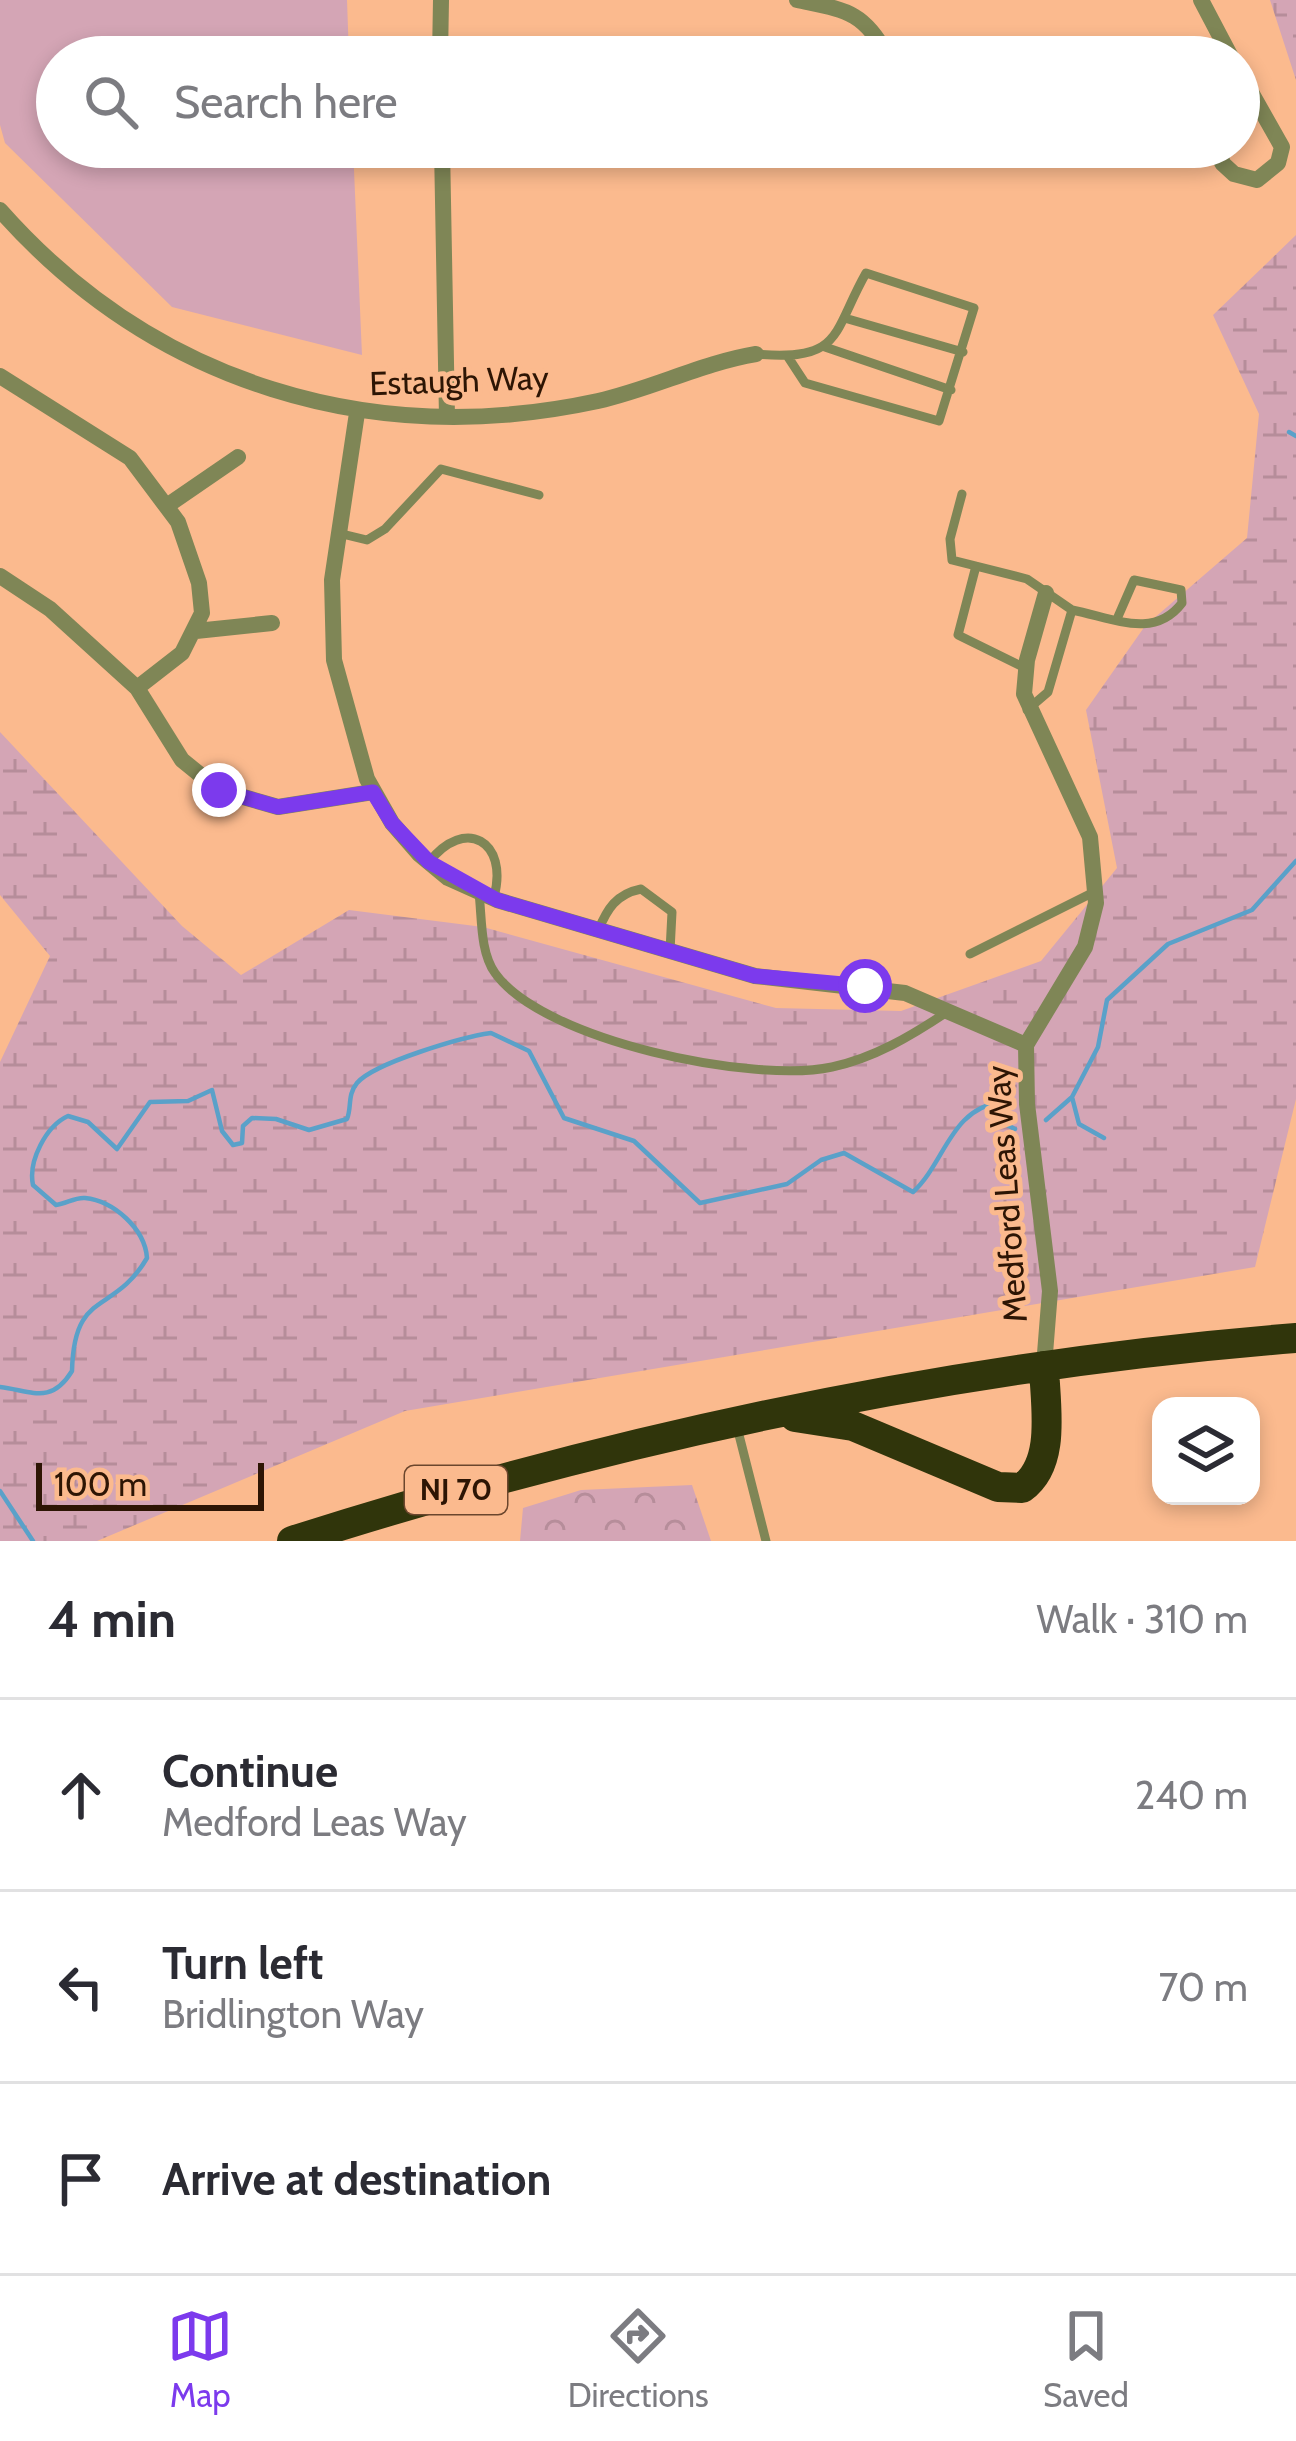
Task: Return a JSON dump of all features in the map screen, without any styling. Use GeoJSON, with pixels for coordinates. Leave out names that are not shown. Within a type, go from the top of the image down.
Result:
{"type":"FeatureCollection","features":[{"type":"Feature","properties":{"kind":"highway","name":"NJ 70"},"geometry":{"type":"LineString","coordinates":[[292,1541],[533,1467],[745,1419],[1044,1366],[1296,1338]]}},
{"type":"Feature","properties":{"kind":"highway"},"geometry":{"type":"LineString","coordinates":[[745,1419],[812,1417],[853,1426],[998,1487],[1022,1488],[1040,1468],[1045,1445],[1044,1366]]}},
{"type":"Feature","properties":{"kind":"street"},"geometry":{"type":"LineString","coordinates":[[440,36],[441,0]]}},
{"type":"Feature","properties":{"kind":"street"},"geometry":{"type":"LineString","coordinates":[[797,0],[856,15],[877,36]]}},
{"type":"Feature","properties":{"kind":"street"},"geometry":{"type":"LineString","coordinates":[[1201,0],[1220,36]]}},
{"type":"Feature","properties":{"kind":"street"},"geometry":{"type":"LineString","coordinates":[[1227,168],[1257,180],[1278,164],[1282,147],[1260,110]]}},
{"type":"Feature","properties":{"kind":"street"},"geometry":{"type":"LineString","coordinates":[[442,168],[447,417]]}},
{"type":"Feature","properties":{"kind":"street","name":"Estaugh Way"},"geometry":{"type":"LineString","coordinates":[[0,211],[76,283],[146,333],[246,380],[357,413],[447,417],[597,401],[756,355]]}},
{"type":"Feature","properties":{"kind":"street"},"geometry":{"type":"LineString","coordinates":[[0,376],[88,435],[118,448],[168,505],[199,583],[202,614],[196,632],[166,670],[136,688]]}},
{"type":"Feature","properties":{"kind":"street","name":"Medford Leas Way"},"geometry":{"type":"LineString","coordinates":[[357,413],[329,618],[347,722],[373,792],[392,823],[429,862],[486,896],[755,976],[894,991],[950,1010],[1026,1046],[1027,1104],[1048,1253],[1044,1366]]}},
{"type":"Feature","properties":{"kind":"street"},"geometry":{"type":"LineString","coordinates":[[168,505],[238,457]]}},
{"type":"Feature","properties":{"kind":"street"},"geometry":{"type":"LineString","coordinates":[[0,576],[50,609],[136,688],[182,760],[233,797],[293,807],[373,792]]}},
{"type":"Feature","properties":{"kind":"street"},"geometry":{"type":"LineString","coordinates":[[1026,1046],[1085,946],[1096,891],[1082,817],[1027,710],[1025,668],[1046,593]]}},
{"type":"Feature","properties":{"kind":"street"},"geometry":{"type":"LineString","coordinates":[[196,632],[272,623]]}},
{"type":"Feature","properties":{"kind":"lane"},"geometry":{"type":"LineString","coordinates":[[788,357],[806,383],[932,423],[942,418],[975,314],[970,304],[873,272],[863,276],[848,319],[825,347]]}},
{"type":"Feature","properties":{"kind":"lane"},"geometry":{"type":"LineString","coordinates":[[848,319],[963,352]]}},
{"type":"Feature","properties":{"kind":"lane"},"geometry":{"type":"LineString","coordinates":[[756,355],[788,357],[825,347],[951,390]]}},
{"type":"Feature","properties":{"kind":"lane"},"geometry":{"type":"LineString","coordinates":[[338,533],[368,539],[385,529],[441,469],[538,495]]}},
{"type":"Feature","properties":{"kind":"lane"},"geometry":{"type":"LineString","coordinates":[[962,494],[950,539],[952,560],[1027,579],[1072,610],[1117,619],[1156,626],[1168,622],[1182,603],[1181,590],[1134,580],[1117,619]]}},
{"type":"Feature","properties":{"kind":"lane"},"geometry":{"type":"LineString","coordinates":[[976,566],[958,635],[1025,668]]}},
{"type":"Feature","properties":{"kind":"lane"},"geometry":{"type":"LineString","coordinates":[[1027,710],[1048,692],[1072,610]]}},
{"type":"Feature","properties":{"kind":"lane"},"geometry":{"type":"LineString","coordinates":[[429,862],[442,845],[467,837],[484,841],[497,856],[500,875],[486,896],[485,951],[495,973],[514,992],[550,1014],[655,1050],[722,1065],[826,1069],[865,1058],[950,1010]]}},
{"type":"Feature","properties":{"kind":"lane"},"geometry":{"type":"LineString","coordinates":[[598,931],[607,908],[627,892],[641,890],[659,897],[672,911],[674,939],[669,953]]}},
{"type":"Feature","properties":{"kind":"lane"},"geometry":{"type":"LineString","coordinates":[[970,954],[1096,891]]}},
{"type":"Feature","properties":{"kind":"lane"},"geometry":{"type":"LineString","coordinates":[[745,1419],[766,1541]]}},
{"type":"Feature","properties":{"kind":"green space"},"geometry":{"type":"Polygon","coordinates":[[[0,0],[347,0],[348,36],[36,36],[36,168],[354,168],[362,355],[172,307],[5,143],[0,125],[0,0]]]}},
{"type":"Feature","properties":{"kind":"green space"},"geometry":{"type":"Polygon","coordinates":[[[1270,0],[1296,0],[1296,80],[1270,0]]]}},
{"type":"Feature","properties":{"kind":"green space"},"geometry":{"type":"Polygon","coordinates":[[[1296,235],[1296,1099],[1255,1267],[405,1411],[97,1541],[0,1541],[0,1062],[50,956],[0,895],[0,732],[182,926],[241,975],[349,910],[483,927],[776,1008],[901,1011],[1041,961],[1117,868],[1086,710],[1145,626],[1247,538],[1259,414],[1213,315],[1296,235]]]}},
{"type":"Feature","properties":{"kind":"green space"},"geometry":{"type":"Polygon","coordinates":[[[692,1485],[711,1541],[520,1541],[523,1508],[581,1490],[692,1485]]]}},
{"type":"Feature","properties":{"kind":"waterway"},"geometry":{"type":"LineString","coordinates":[[1289,432],[1296,436]]}},
{"type":"Feature","properties":{"kind":"waterway"},"geometry":{"type":"LineString","coordinates":[[1046,1120],[1072,1097],[1098,1047],[1107,1000],[1168,944],[1252,910],[1296,861]]}},
{"type":"Feature","properties":{"kind":"waterway"},"geometry":{"type":"LineString","coordinates":[[0,1387],[40,1393],[64,1382],[72,1371],[74,1345],[88,1314],[134,1276],[147,1258],[141,1237],[117,1211],[85,1198],[56,1205],[33,1185],[40,1145],[68,1116],[88,1122],[117,1149],[150,1102],[188,1101],[212,1090],[222,1131],[233,1145],[242,1143],[243,1126],[252,1118],[276,1119],[309,1130],[347,1119],[354,1088],[366,1075],[420,1052],[491,1033],[529,1051],[564,1118],[634,1141],[700,1203],[787,1184],[821,1160],[844,1153],[913,1192],[970,1115],[1001,1102],[1005,1124],[1015,1129]]}},
{"type":"Feature","properties":{"kind":"waterway"},"geometry":{"type":"LineString","coordinates":[[1072,1097],[1079,1124],[1104,1138]]}},
{"type":"Feature","properties":{"kind":"waterway"},"geometry":{"type":"LineString","coordinates":[[0,1491],[33,1541]]}},
{"type":"Feature","properties":{"kind":"route"},"geometry":{"type":"LineString","coordinates":[[219,790],[248,803],[278,807],[322,804],[373,792],[419,854],[448,878],[479,893],[755,976],[865,986]]}}]}
